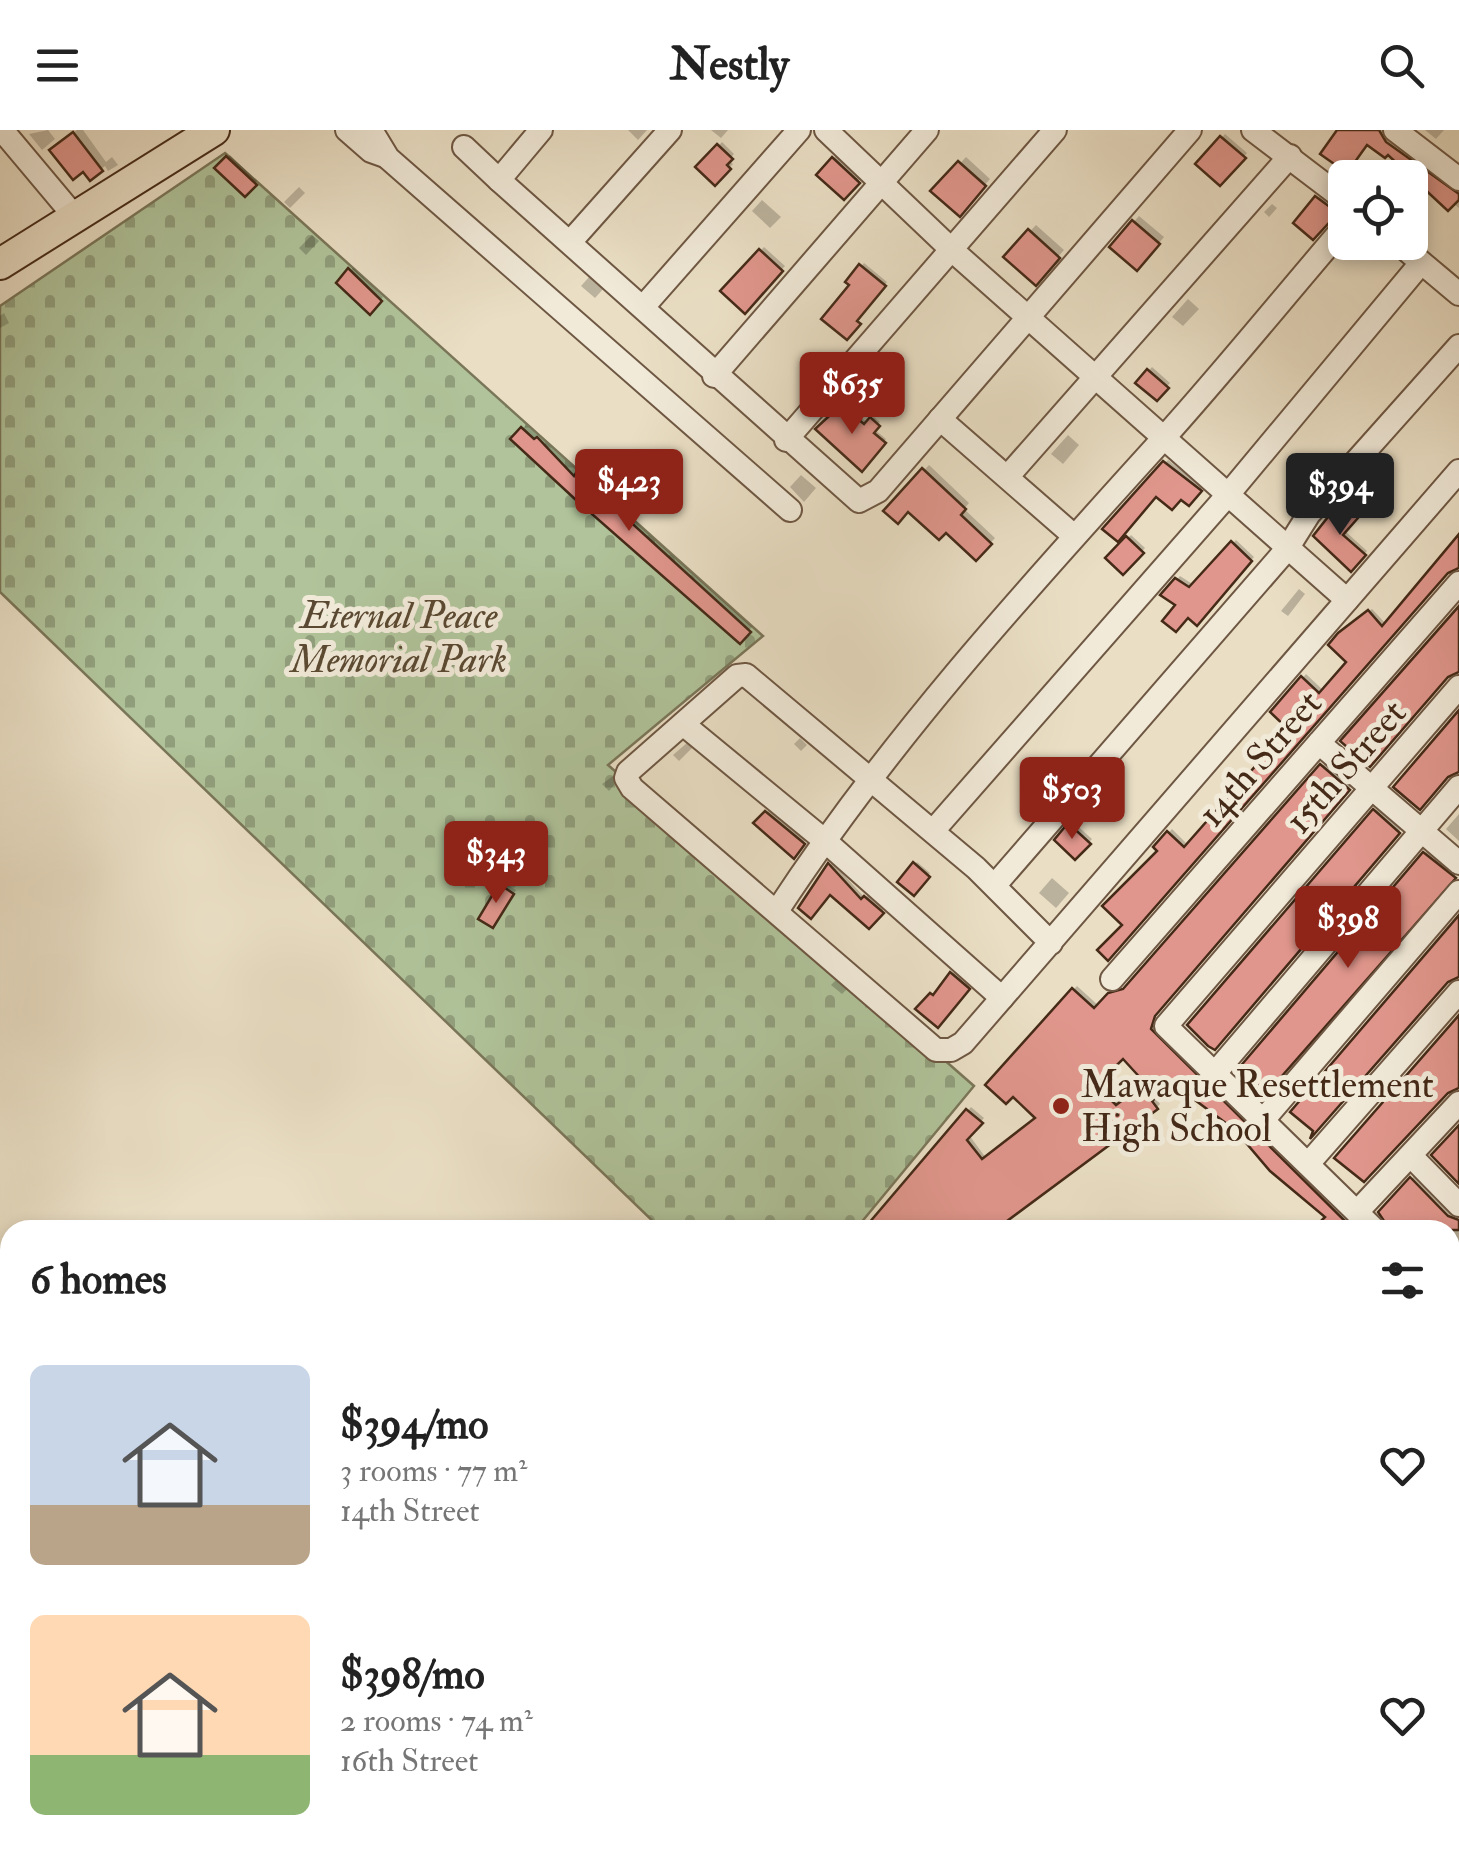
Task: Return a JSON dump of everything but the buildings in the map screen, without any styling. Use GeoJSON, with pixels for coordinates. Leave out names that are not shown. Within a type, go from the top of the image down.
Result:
{"type":"FeatureCollection","features":[{"type":"Feature","properties":{"kind":"main road"},"geometry":{"type":"LineString","coordinates":[[0,264],[197,135]]}},
{"type":"Feature","properties":{"kind":"street"},"geometry":{"type":"LineString","coordinates":[[2,130],[74,216]]}},
{"type":"Feature","properties":{"kind":"street"},"geometry":{"type":"LineString","coordinates":[[347,130],[370,151],[388,158]]}},
{"type":"Feature","properties":{"kind":"street"},"geometry":{"type":"LineString","coordinates":[[371,130],[388,158],[790,510]]}},
{"type":"Feature","properties":{"kind":"street"},"geometry":{"type":"LineString","coordinates":[[499,180],[541,130]]}},
{"type":"Feature","properties":{"kind":"street"},"geometry":{"type":"LineString","coordinates":[[572,240],[670,130]]}},
{"type":"Feature","properties":{"kind":"street"},"geometry":{"type":"LineString","coordinates":[[644,306],[799,130]]}},
{"type":"Feature","properties":{"kind":"street"},"geometry":{"type":"LineString","coordinates":[[826,130],[952,250],[1164,437],[1226,497],[1347,600]]}},
{"type":"Feature","properties":{"kind":"street"},"geometry":{"type":"LineString","coordinates":[[714,376],[928,130]]}},
{"type":"Feature","properties":{"kind":"street"},"geometry":{"type":"LineString","coordinates":[[786,440],[1055,130]]}},
{"type":"Feature","properties":{"kind":"street"},"geometry":{"type":"LineString","coordinates":[[464,147],[572,240],[714,376],[859,501],[878,491],[1190,130]]}},
{"type":"Feature","properties":{"kind":"street"},"geometry":{"type":"LineString","coordinates":[[1254,130],[1328,186]]}},
{"type":"Feature","properties":{"kind":"street"},"geometry":{"type":"LineString","coordinates":[[1402,132],[1458,177]]}},
{"type":"Feature","properties":{"kind":"street"},"geometry":{"type":"LineString","coordinates":[[1009,475],[1097,380],[1290,156]]}},
{"type":"Feature","properties":{"kind":"street"},"geometry":{"type":"LineString","coordinates":[[777,911],[867,780],[982,638],[1164,437],[1328,246]]}},
{"type":"Feature","properties":{"kind":"street"},"geometry":{"type":"LineString","coordinates":[[1418,260],[1459,294]]}},
{"type":"Feature","properties":{"kind":"street"},"geometry":{"type":"LineString","coordinates":[[933,831],[1226,497],[1421,263]]}},
{"type":"Feature","properties":{"kind":"street"},"geometry":{"type":"LineString","coordinates":[[995,886],[1287,549],[1309,514],[1459,346]]}},
{"type":"Feature","properties":{"kind":"street"},"geometry":{"type":"LineString","coordinates":[[940,418],[1074,535]]}},
{"type":"Feature","properties":{"kind":"street"},"geometry":{"type":"LineString","coordinates":[[1051,943],[933,831],[867,780],[746,674],[737,676],[626,778],[936,1050],[951,1050],[964,1042],[1051,943],[1459,471]]}},
{"type":"Feature","properties":{"kind":"street","name":"14th Street"},"geometry":{"type":"LineString","coordinates":[[1112,979],[1459,582]]}},
{"type":"Feature","properties":{"kind":"street","name":"15th Street"},"geometry":{"type":"LineString","coordinates":[[1216,1072],[1166,1026],[1459,687]]}},
{"type":"Feature","properties":{"kind":"street"},"geometry":{"type":"LineString","coordinates":[[683,724],[824,840],[1002,998]]}},
{"type":"Feature","properties":{"kind":"street"},"geometry":{"type":"LineString","coordinates":[[1319,743],[1459,863]]}},
{"type":"Feature","properties":{"kind":"street"},"geometry":{"type":"LineString","coordinates":[[1365,1220],[1216,1072],[1459,786]]}},
{"type":"Feature","properties":{"kind":"street"},"geometry":{"type":"LineString","coordinates":[[1264,1119],[1459,892]]}},
{"type":"Feature","properties":{"kind":"street"},"geometry":{"type":"LineString","coordinates":[[1308,1164],[1459,992]]}},
{"type":"Feature","properties":{"kind":"street"},"geometry":{"type":"LineString","coordinates":[[1357,1212],[1458,1107]]}},
{"type":"Feature","properties":{"kind":"street"},"geometry":{"type":"LineString","coordinates":[[1411,1156],[1459,1205]]}},
{"type":"Feature","properties":{"kind":"green space","name":"Eternal Peace Memorial Park"},"geometry":{"type":"Polygon","coordinates":[[[225,153],[763,636],[608,765],[974,1086],[863,1220],[652,1220],[0,592],[0,306],[225,153]]]}},
{"type":"Feature","properties":{"kind":"place","name":"Mawaque Resettlement High School"},"geometry":{"type":"Point","coordinates":[1061,1106]}}]}
